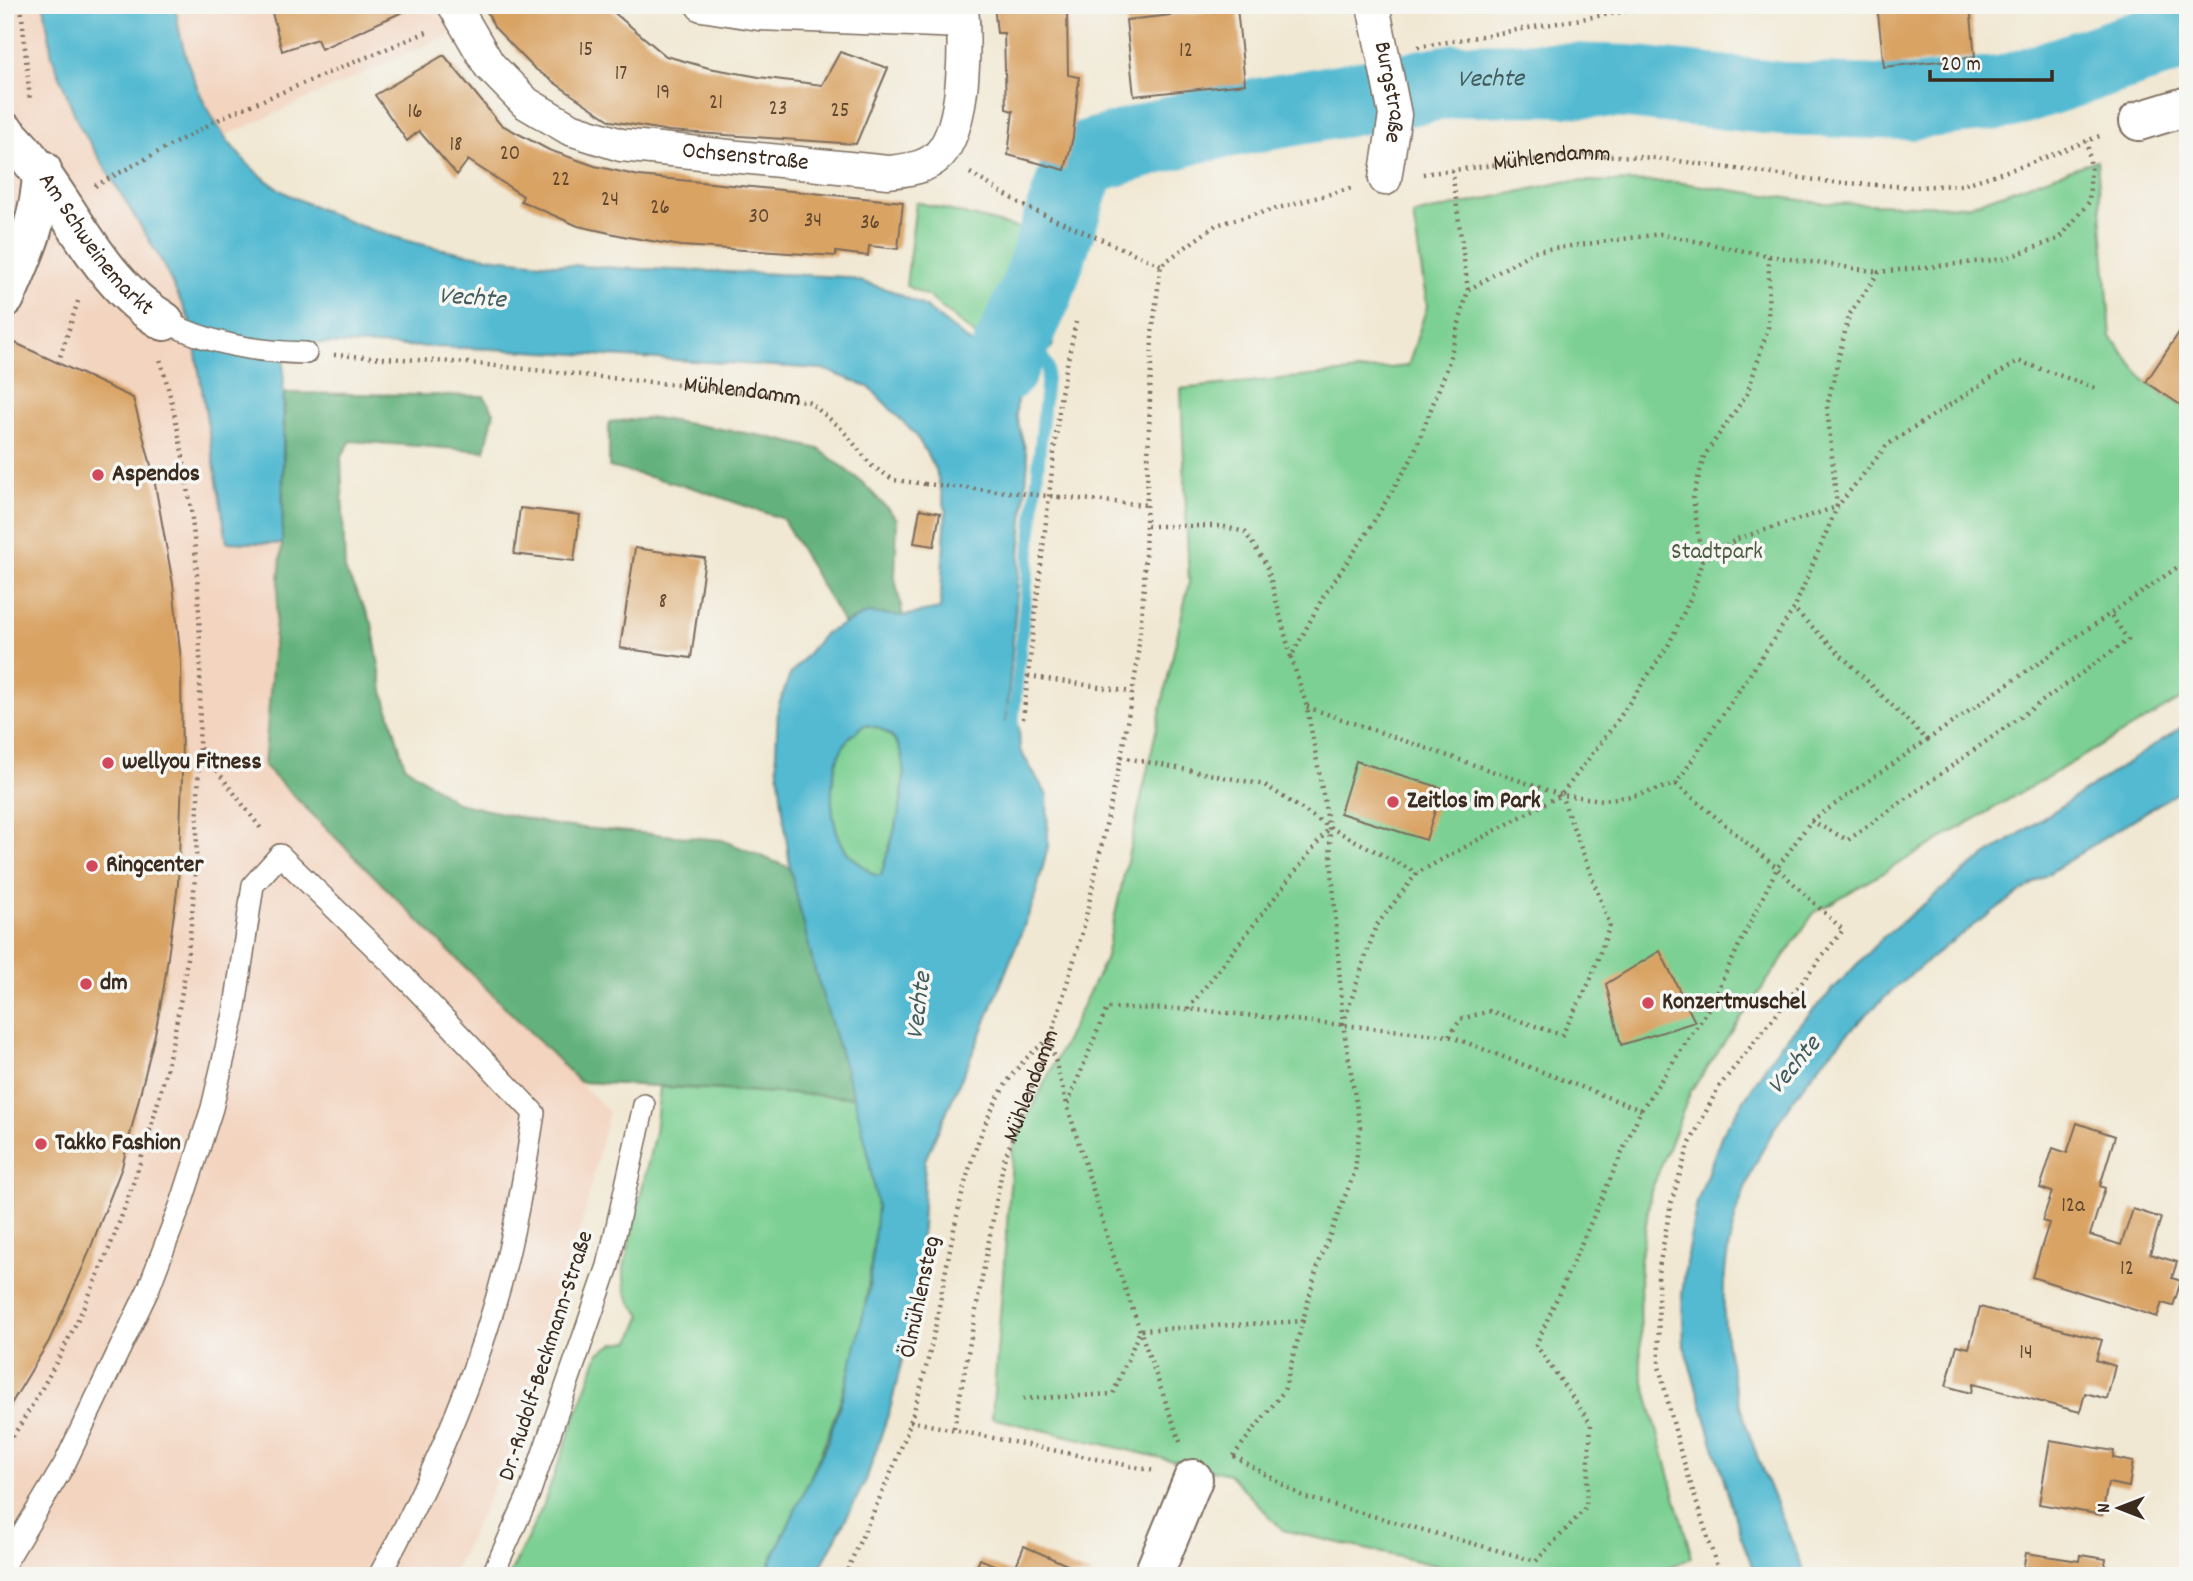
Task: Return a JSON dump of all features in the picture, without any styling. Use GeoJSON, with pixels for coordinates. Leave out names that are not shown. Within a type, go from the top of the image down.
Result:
{"type":"FeatureCollection","features":[{"type":"Feature","properties":{"kind":"street"},"geometry":{"type":"LineString","coordinates":[[702,5],[759,14],[962,14],[961,82],[955,116],[939,155]]}},
{"type":"Feature","properties":{"kind":"street","name":"Burgstraße"},"geometry":{"type":"LineString","coordinates":[[1373,5],[1395,115],[1385,179]]}},
{"type":"Feature","properties":{"kind":"street","name":"Ochsenstraße"},"geometry":{"type":"LineString","coordinates":[[457,12],[489,65],[526,103],[570,129],[621,145],[888,172],[919,168],[939,155]]}},
{"type":"Feature","properties":{"kind":"street"},"geometry":{"type":"LineString","coordinates":[[2139,121],[2188,106]]}},
{"type":"Feature","properties":{"kind":"street","name":"Am Schweinemarkt"},"geometry":{"type":"LineString","coordinates":[[18,121],[42,170],[108,272],[155,316]]}},
{"type":"Feature","properties":{"kind":"street"},"geometry":{"type":"LineString","coordinates":[[5,298],[33,235],[39,214],[42,170]]}},
{"type":"Feature","properties":{"kind":"street"},"geometry":{"type":"LineString","coordinates":[[1153,1576],[1193,1479]]}},
{"type":"Feature","properties":{"kind":"lane"},"geometry":{"type":"LineString","coordinates":[[155,316],[198,337],[225,345],[306,353]]}},
{"type":"Feature","properties":{"kind":"lane"},"geometry":{"type":"LineString","coordinates":[[5,1563],[64,1465],[148,1290],[182,1201],[212,1108],[234,1014],[253,885],[280,855],[394,966],[534,1113],[522,1188],[494,1306],[455,1421],[379,1576]]}},
{"type":"Feature","properties":{"kind":"lane","name":"Dr.-Rudolf-Beckmann-Straße"},"geometry":{"type":"LineString","coordinates":[[492,1576],[529,1494],[608,1266],[644,1105]]}},
{"type":"Feature","properties":{"kind":"path"},"geometry":{"type":"LineString","coordinates":[[18,121],[21,5]]}},
{"type":"Feature","properties":{"kind":"path"},"geometry":{"type":"LineString","coordinates":[[1384,57],[1662,5]]}},
{"type":"Feature","properties":{"kind":"path"},"geometry":{"type":"LineString","coordinates":[[96,185],[228,115],[457,12]]}},
{"type":"Feature","properties":{"kind":"path","name":"Mühlendamm"},"geometry":{"type":"LineString","coordinates":[[954,1428],[1004,1160],[1050,1040],[1083,930],[1121,757],[1132,692],[1144,586],[1152,334],[1161,265],[1216,225],[1385,179],[1579,154],[1657,158],[1831,182],[1910,187],[1962,185],[2026,165],[2139,121]]}},
{"type":"Feature","properties":{"kind":"path"},"geometry":{"type":"LineString","coordinates":[[1468,290],[1534,251],[1660,234],[1769,256],[1879,272],[2004,259],[2060,238],[2089,202],[2091,168],[2087,141]]}},
{"type":"Feature","properties":{"kind":"path"},"geometry":{"type":"LineString","coordinates":[[939,155],[1026,206],[1161,265]]}},
{"type":"Feature","properties":{"kind":"path"},"geometry":{"type":"LineString","coordinates":[[1290,657],[1323,597],[1365,536],[1412,458],[1447,369],[1468,290],[1452,170]]}},
{"type":"Feature","properties":{"kind":"path"},"geometry":{"type":"LineString","coordinates":[[58,363],[94,251]]}},
{"type":"Feature","properties":{"kind":"path"},"geometry":{"type":"LineString","coordinates":[[1343,1024],[1376,926],[1417,873],[1561,796],[1669,645],[1692,594],[1702,561],[1693,498],[1704,456],[1747,394],[1768,328],[1769,256]]}},
{"type":"Feature","properties":{"kind":"path"},"geometry":{"type":"LineString","coordinates":[[1837,507],[1826,406],[1849,315],[1879,272]]}},
{"type":"Feature","properties":{"kind":"path"},"geometry":{"type":"LineString","coordinates":[[5,1448],[58,1359],[98,1275],[132,1187],[154,1112],[190,935],[199,747],[201,597],[197,544],[155,316]]}},
{"type":"Feature","properties":{"kind":"path"},"geometry":{"type":"LineString","coordinates":[[1023,719],[1061,393],[1076,322]]}},
{"type":"Feature","properties":{"kind":"path","name":"Mühlendamm"},"geometry":{"type":"LineString","coordinates":[[306,353],[468,363],[764,394],[809,402],[842,429],[872,466],[894,480],[1147,505]]}},
{"type":"Feature","properties":{"kind":"path"},"geometry":{"type":"LineString","coordinates":[[1307,707],[1561,796],[1604,800],[1639,795],[1676,784],[1794,609],[1837,507],[1887,445],[2018,361],[2096,388]]}},
{"type":"Feature","properties":{"kind":"path"},"geometry":{"type":"LineString","coordinates":[[1702,561],[1737,539],[1837,507]]}},
{"type":"Feature","properties":{"kind":"path"},"geometry":{"type":"LineString","coordinates":[[910,1421],[1193,1479],[1234,1456],[1284,1391],[1305,1321],[1317,1268],[1355,1171],[1360,1127],[1343,1024],[1329,827],[1307,707],[1290,657],[1267,566],[1245,532],[1220,526],[1147,526]]}},
{"type":"Feature","properties":{"kind":"path"},"geometry":{"type":"LineString","coordinates":[[1234,1456],[1304,1497],[1536,1560],[1586,1508],[1591,1424],[1536,1345],[1641,1110],[1706,1013],[1777,868],[1811,821],[2188,560]]}},
{"type":"Feature","properties":{"kind":"path"},"geometry":{"type":"LineString","coordinates":[[1794,609],[1927,740]]}},
{"type":"Feature","properties":{"kind":"path"},"geometry":{"type":"LineString","coordinates":[[1811,821],[1848,840],[2128,640],[2111,615]]}},
{"type":"Feature","properties":{"kind":"path"},"geometry":{"type":"LineString","coordinates":[[1028,676],[1132,692]]}},
{"type":"Feature","properties":{"kind":"path"},"geometry":{"type":"LineString","coordinates":[[199,747],[280,855]]}},
{"type":"Feature","properties":{"kind":"path"},"geometry":{"type":"LineString","coordinates":[[1121,757],[1265,785],[1329,827],[1417,873]]}},
{"type":"Feature","properties":{"kind":"path"},"geometry":{"type":"LineString","coordinates":[[1676,784],[1777,868],[1843,930],[1718,1088],[1689,1145],[1671,1203],[1658,1273],[1659,1366],[1680,1450],[1720,1576]]}},
{"type":"Feature","properties":{"kind":"path"},"geometry":{"type":"LineString","coordinates":[[1449,1036],[1461,1019],[1490,1011],[1562,1035],[1590,981],[1610,925],[1561,796]]}},
{"type":"Feature","properties":{"kind":"path"},"geometry":{"type":"LineString","coordinates":[[1188,1009],[1329,827]]}},
{"type":"Feature","properties":{"kind":"path"},"geometry":{"type":"LineString","coordinates":[[1068,1105],[1107,1008],[1188,1009],[1449,1036],[1641,1110]]}},
{"type":"Feature","properties":{"kind":"path"},"geometry":{"type":"LineString","coordinates":[[1050,1040],[1111,1249],[1193,1479]]}},
{"type":"Feature","properties":{"kind":"path","name":"Ölmühlensteg"},"geometry":{"type":"LineString","coordinates":[[845,1576],[910,1421],[938,1315],[956,1207],[999,1091],[1030,1052],[1050,1040]]}},
{"type":"Feature","properties":{"kind":"path"},"geometry":{"type":"LineString","coordinates":[[1140,1330],[1305,1321]]}},
{"type":"Feature","properties":{"kind":"path"},"geometry":{"type":"LineString","coordinates":[[1023,1399],[1113,1394],[1140,1330]]}},
{"type":"Feature","properties":{"kind":"shaded area"},"geometry":{"type":"Polygon","coordinates":[[[5,5],[44,5],[52,56],[98,155],[161,260],[191,323],[285,393],[282,544],[264,766],[609,1112],[569,1276],[524,1422],[452,1576],[5,1576],[5,5]]]}},
{"type":"Feature","properties":{"kind":"shaded area"},"geometry":{"type":"Polygon","coordinates":[[[175,5],[505,5],[465,28],[225,136],[214,122],[196,81],[178,27],[175,5]]]}},
{"type":"Feature","properties":{"kind":"green space","name":"Stadtpark"},"geometry":{"type":"Polygon","coordinates":[[[2097,160],[2111,337],[2146,382],[2188,410],[2188,695],[1814,913],[1691,1091],[1651,1191],[1640,1263],[1641,1371],[1692,1558],[1647,1576],[1482,1576],[1283,1530],[1229,1474],[992,1418],[1013,1147],[1105,960],[1189,583],[1181,389],[1408,366],[1427,306],[1413,215],[1568,181],[1675,182],[1821,203],[1967,206],[2097,160]]]}},
{"type":"Feature","properties":{"kind":"green space"},"geometry":{"type":"Polygon","coordinates":[[[916,202],[1030,231],[988,346],[928,296],[906,286],[916,202]]]}},
{"type":"Feature","properties":{"kind":"green space"},"geometry":{"type":"Polygon","coordinates":[[[285,393],[484,396],[494,412],[485,451],[351,441],[341,457],[345,570],[372,623],[383,691],[405,766],[457,803],[559,826],[722,840],[790,868],[815,971],[854,1097],[580,1082],[264,766],[282,544],[285,393]]]}},
{"type":"Feature","properties":{"kind":"green space"},"geometry":{"type":"Polygon","coordinates":[[[654,418],[763,436],[819,449],[863,483],[897,519],[895,578],[903,616],[868,613],[844,624],[783,519],[694,488],[609,467],[609,422],[654,418]]]}},
{"type":"Feature","properties":{"kind":"green space"},"geometry":{"type":"Polygon","coordinates":[[[864,725],[885,731],[898,745],[903,764],[899,811],[881,875],[874,875],[845,849],[835,824],[833,809],[836,764],[850,737],[864,725]]]}},
{"type":"Feature","properties":{"kind":"green space"},"geometry":{"type":"Polygon","coordinates":[[[660,1087],[854,1097],[871,1165],[877,1213],[867,1297],[847,1380],[818,1460],[764,1576],[509,1576],[542,1508],[599,1353],[615,1343],[631,1341],[642,1315],[627,1294],[624,1268],[655,1132],[660,1087]]]}},
{"type":"Feature","properties":{"kind":"water"},"geometry":{"type":"Polygon","coordinates":[[[44,5],[175,5],[186,58],[208,109],[238,154],[257,173],[289,195],[322,210],[400,239],[439,248],[480,256],[561,264],[846,277],[892,291],[924,306],[985,354],[1016,265],[1067,285],[1052,347],[1030,360],[1018,377],[1016,415],[1028,460],[1006,724],[1019,726],[1020,750],[1047,795],[1048,847],[1034,901],[981,1034],[925,1160],[921,1248],[911,1322],[891,1406],[866,1480],[816,1576],[764,1576],[827,1443],[846,1386],[869,1290],[877,1207],[867,1148],[854,1097],[815,971],[790,868],[776,754],[778,707],[790,675],[825,633],[868,613],[903,616],[940,609],[946,511],[936,470],[916,435],[869,387],[823,369],[493,349],[284,342],[282,544],[227,542],[191,323],[161,260],[78,123],[52,56],[44,5]],[[864,725],[854,733],[841,751],[833,778],[833,809],[839,837],[854,860],[874,875],[881,875],[899,811],[903,786],[903,764],[898,745],[885,731],[864,725]]]}},
{"type":"Feature","properties":{"kind":"water"},"geometry":{"type":"Polygon","coordinates":[[[2188,723],[2188,786],[2042,878],[1966,931],[1893,990],[1829,1054],[1776,1125],[1740,1202],[1724,1287],[1725,1325],[1738,1399],[1763,1471],[1806,1576],[1756,1576],[1741,1537],[1684,1346],[1682,1295],[1687,1255],[1697,1202],[1722,1134],[1779,1046],[1883,937],[1975,863],[2188,723]]]}},
{"type":"Feature","properties":{"kind":"building"},"geometry":{"type":"Polygon","coordinates":[[[270,5],[418,5],[321,49],[317,39],[282,51],[270,5]]]}},
{"type":"Feature","properties":{"kind":"building"},"geometry":{"type":"Polygon","coordinates":[[[484,5],[605,5],[666,56],[709,68],[759,77],[822,85],[840,52],[888,68],[856,144],[669,131],[611,121],[572,95],[534,68],[494,27],[484,5]]]}},
{"type":"Feature","properties":{"kind":"building"},"geometry":{"type":"Polygon","coordinates":[[[994,5],[1079,5],[1067,10],[1068,75],[1079,77],[1073,137],[1065,170],[1008,155],[1013,111],[1006,109],[1004,33],[997,33],[994,5]]]}},
{"type":"Feature","properties":{"kind":"building"},"geometry":{"type":"Polygon","coordinates":[[[1877,5],[1970,5],[1975,57],[1884,67],[1877,5]]]}},
{"type":"Feature","properties":{"kind":"building"},"geometry":{"type":"Polygon","coordinates":[[[2046,5],[2075,5],[2075,7],[2047,11],[2046,5]]]}},
{"type":"Feature","properties":{"kind":"building"},"geometry":{"type":"Polygon","coordinates":[[[1237,8],[1245,84],[1134,96],[1126,20],[1237,8]]]}},
{"type":"Feature","properties":{"kind":"building"},"geometry":{"type":"Polygon","coordinates":[[[444,55],[500,124],[549,150],[595,166],[639,176],[903,202],[898,249],[869,246],[868,256],[836,252],[836,256],[681,246],[578,226],[521,201],[523,196],[468,160],[457,175],[419,131],[407,141],[375,95],[444,55]]]}},
{"type":"Feature","properties":{"kind":"building"},"geometry":{"type":"Polygon","coordinates":[[[5,208],[16,214],[5,240],[5,208]]]}},
{"type":"Feature","properties":{"kind":"building"},"geometry":{"type":"Polygon","coordinates":[[[2188,319],[2188,410],[2146,382],[2188,319]]]}},
{"type":"Feature","properties":{"kind":"building","name":"Ringcenter"},"geometry":{"type":"Polygon","coordinates":[[[11,341],[133,398],[153,473],[173,584],[181,661],[182,777],[178,884],[164,986],[122,1167],[83,1267],[49,1341],[5,1414],[5,352],[11,341]]]}},
{"type":"Feature","properties":{"kind":"building"},"geometry":{"type":"Polygon","coordinates":[[[520,508],[580,515],[574,561],[514,554],[520,508]]]}},
{"type":"Feature","properties":{"kind":"building"},"geometry":{"type":"Polygon","coordinates":[[[920,509],[940,513],[934,546],[914,543],[920,509]]]}},
{"type":"Feature","properties":{"kind":"building"},"geometry":{"type":"Polygon","coordinates":[[[635,548],[705,558],[691,658],[620,648],[635,548]]]}},
{"type":"Feature","properties":{"kind":"building"},"geometry":{"type":"Polygon","coordinates":[[[1356,761],[1442,788],[1426,840],[1340,813],[1356,761]]]}},
{"type":"Feature","properties":{"kind":"building","name":"Konzertmuschel"},"geometry":{"type":"Polygon","coordinates":[[[1660,951],[1695,1022],[1621,1045],[1606,984],[1660,951]]]}},
{"type":"Feature","properties":{"kind":"building"},"geometry":{"type":"Polygon","coordinates":[[[2077,1123],[2115,1136],[2100,1186],[2105,1188],[2090,1235],[2121,1245],[2133,1209],[2161,1218],[2150,1254],[2177,1262],[2172,1278],[2181,1281],[2173,1306],[2162,1303],[2157,1317],[2032,1277],[2049,1223],[2042,1221],[2052,1192],[2040,1188],[2053,1148],[2067,1153],[2077,1123]]]}},
{"type":"Feature","properties":{"kind":"building"},"geometry":{"type":"Polygon","coordinates":[[[1980,1307],[2102,1340],[2096,1360],[2115,1366],[2107,1399],[2085,1393],[2080,1412],[1973,1384],[1971,1393],[1946,1386],[1957,1345],[1969,1348],[1980,1307]]]}},
{"type":"Feature","properties":{"kind":"building"},"geometry":{"type":"Polygon","coordinates":[[[2050,1440],[2114,1451],[2113,1458],[2133,1462],[2129,1487],[2108,1483],[2102,1515],[2039,1504],[2050,1440]]]}},
{"type":"Feature","properties":{"kind":"building"},"geometry":{"type":"Polygon","coordinates":[[[1024,1546],[1092,1576],[973,1576],[980,1559],[1013,1573],[1024,1546]]]}},
{"type":"Feature","properties":{"kind":"building"},"geometry":{"type":"Polygon","coordinates":[[[2026,1553],[2079,1561],[2080,1555],[2106,1559],[2104,1569],[2124,1571],[2123,1576],[2022,1576],[2026,1553]]]}},
{"type":"Feature","properties":{"kind":"waterway","name":"Vechte"},"geometry":{"type":"LineString","coordinates":[[1002,366],[1037,290],[1081,159],[1197,126],[1459,80],[1628,82],[1783,99],[1910,103],[2006,92],[2188,32]]}},
{"type":"Feature","properties":{"kind":"waterway"},"geometry":{"type":"LineString","coordinates":[[1001,734],[1013,725],[1048,366],[1033,341]]}},
{"type":"Feature","properties":{"kind":"place","name":"Aspendos"},"geometry":{"type":"Point","coordinates":[98,475]}},
{"type":"Feature","properties":{"kind":"place","name":"wellyou Fitness"},"geometry":{"type":"Point","coordinates":[108,763]}},
{"type":"Feature","properties":{"kind":"place","name":"Zeitlos im Park"},"geometry":{"type":"Point","coordinates":[1393,802]}},
{"type":"Feature","properties":{"kind":"place","name":"Ringcenter"},"geometry":{"type":"Point","coordinates":[92,866]}},
{"type":"Feature","properties":{"kind":"place","name":"dm"},"geometry":{"type":"Point","coordinates":[86,984]}},
{"type":"Feature","properties":{"kind":"place","name":"Konzertmuschel"},"geometry":{"type":"Point","coordinates":[1648,1003]}},
{"type":"Feature","properties":{"kind":"place","name":"Takko Fashion"},"geometry":{"type":"Point","coordinates":[41,1144]}}]}
